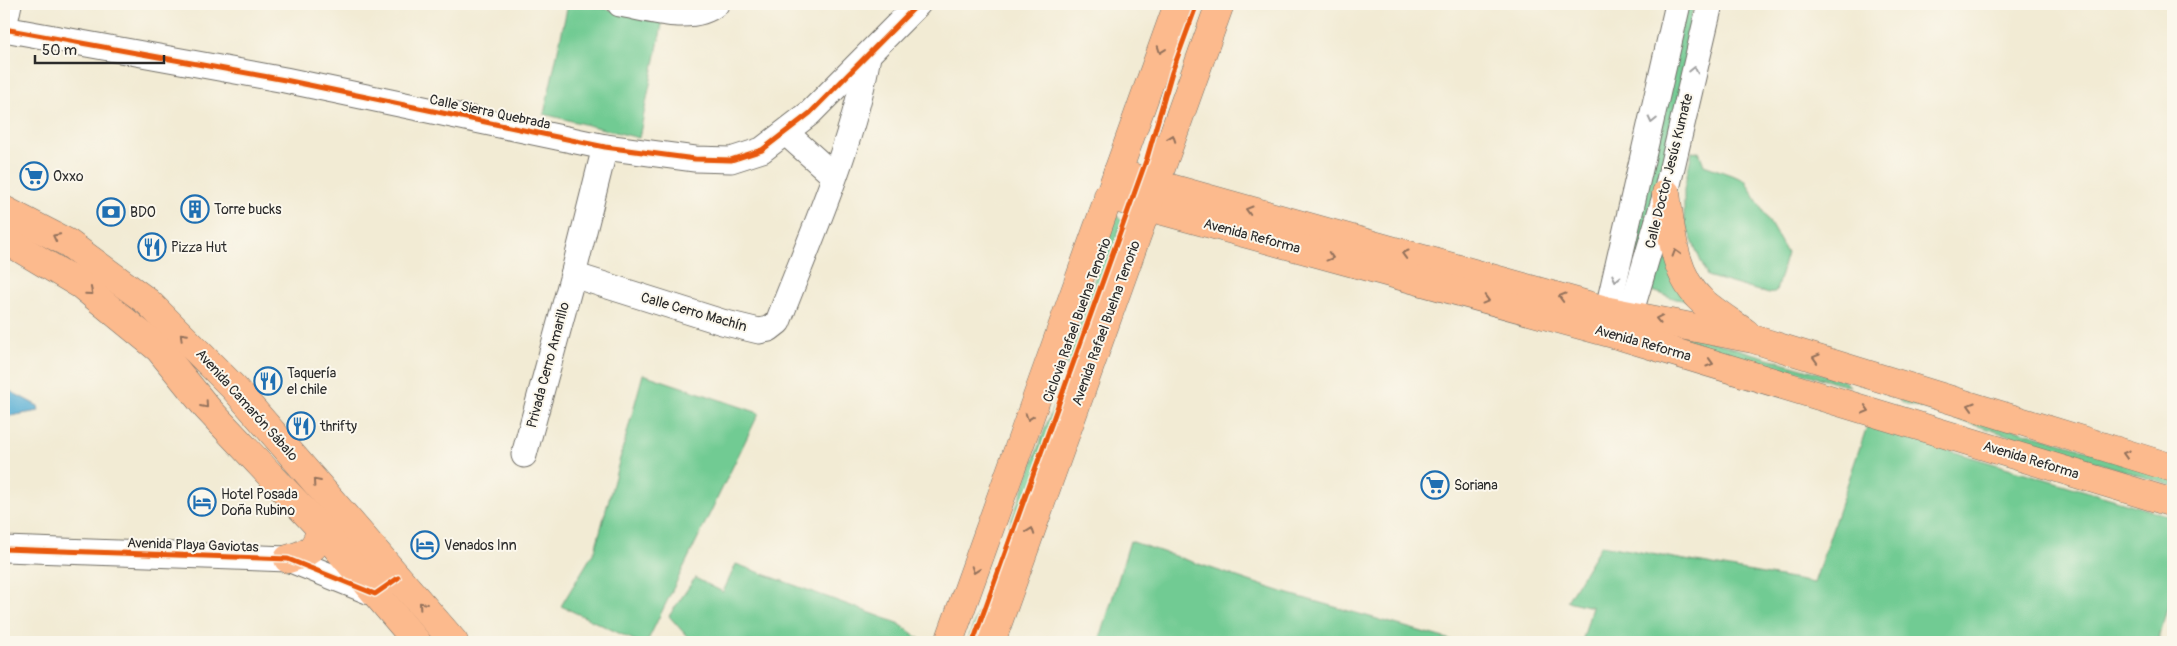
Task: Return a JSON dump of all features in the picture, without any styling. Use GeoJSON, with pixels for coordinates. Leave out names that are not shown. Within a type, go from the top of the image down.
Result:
{"type":"FeatureCollection","features":[{"type":"Feature","properties":{"kind":"main road"},"geometry":{"type":"LineString","coordinates":[[949,642],[1178,4]]}},
{"type":"Feature","properties":{"kind":"main road","name":"Avenida Rafael Buelna Tenorio"},"geometry":{"type":"LineString","coordinates":[[991,642],[1220,4]]}},
{"type":"Feature","properties":{"kind":"main road","name":"Avenida Reforma"},"geometry":{"type":"LineString","coordinates":[[1113,185],[1616,324],[2173,503]]}},
{"type":"Feature","properties":{"kind":"main road"},"geometry":{"type":"LineString","coordinates":[[1666,193],[1672,240],[1684,277],[1701,300],[1753,339]]}},
{"type":"Feature","properties":{"kind":"main road","name":"Avenida Camarón Sábalo"},"geometry":{"type":"LineString","coordinates":[[4,210],[68,243],[148,302],[234,388],[454,642]]}},
{"type":"Feature","properties":{"kind":"main road"},"geometry":{"type":"LineString","coordinates":[[4,239],[81,285],[159,349],[207,408],[320,528],[417,642]]}},
{"type":"Feature","properties":{"kind":"main road","name":"Avenida Reforma"},"geometry":{"type":"LineString","coordinates":[[1616,324],[1753,339],[2173,468]]}},
{"type":"Feature","properties":{"kind":"main road"},"geometry":{"type":"LineString","coordinates":[[288,559],[305,554],[313,547],[318,539],[320,528]]}},
{"type":"Feature","properties":{"kind":"street"},"geometry":{"type":"LineString","coordinates":[[4,28],[9,4]]}},
{"type":"Feature","properties":{"kind":"street"},"geometry":{"type":"LineString","coordinates":[[620,4],[690,14],[709,9],[716,4]]}},
{"type":"Feature","properties":{"kind":"street","name":"Calle Sierra Quebrada"},"geometry":{"type":"LineString","coordinates":[[4,28],[285,80],[605,147],[695,159],[731,160],[762,150],[810,113],[918,4]]}},
{"type":"Feature","properties":{"kind":"street","name":"Calle Doctor Jesús Kumate"},"geometry":{"type":"LineString","coordinates":[[1616,324],[1678,4]]}},
{"type":"Feature","properties":{"kind":"street","name":"Calle Doctor Jesús Kumate"},"geometry":{"type":"LineString","coordinates":[[1616,324],[1666,193],[1710,4]]}},
{"type":"Feature","properties":{"kind":"street","name":"Calle Cerro Machín"},"geometry":{"type":"LineString","coordinates":[[573,275],[722,322],[759,331],[769,330],[778,322],[834,176],[863,85],[868,56]]}},
{"type":"Feature","properties":{"kind":"street"},"geometry":{"type":"LineString","coordinates":[[786,133],[834,176]]}},
{"type":"Feature","properties":{"kind":"street","name":"Privada Cerro Amarillo"},"geometry":{"type":"LineString","coordinates":[[524,455],[573,275],[605,147]]}},
{"type":"Feature","properties":{"kind":"street","name":"Avenida Playa Gaviotas"},"geometry":{"type":"LineString","coordinates":[[4,549],[288,559],[375,594]]}},
{"type":"Feature","properties":{"kind":"street"},"geometry":{"type":"LineString","coordinates":[[375,594],[398,578]]}},
{"type":"Feature","properties":{"kind":"green space"},"geometry":{"type":"Polygon","coordinates":[[[568,4],[582,4],[663,20],[639,138],[544,114],[568,4]]]}},
{"type":"Feature","properties":{"kind":"green space"},"geometry":{"type":"Polygon","coordinates":[[[1685,4],[1694,4],[1691,19],[1696,39],[1635,280],[1626,280],[1685,4]]]}},
{"type":"Feature","properties":{"kind":"green space"},"geometry":{"type":"Polygon","coordinates":[[[1692,151],[1699,152],[1704,165],[1745,180],[1787,253],[1776,291],[1769,294],[1707,276],[1684,221],[1684,189],[1692,151]]]}},
{"type":"Feature","properties":{"kind":"green space"},"geometry":{"type":"Polygon","coordinates":[[[1116,215],[1122,221],[1075,368],[1066,364],[1116,215]]]}},
{"type":"Feature","properties":{"kind":"green space"},"geometry":{"type":"Polygon","coordinates":[[[1659,230],[1702,303],[1676,299],[1647,289],[1659,230]]]}},
{"type":"Feature","properties":{"kind":"green space"},"geometry":{"type":"Polygon","coordinates":[[[1656,325],[1843,380],[1850,386],[1749,359],[1745,362],[1652,334],[1656,325]]]}},
{"type":"Feature","properties":{"kind":"green space"},"geometry":{"type":"Polygon","coordinates":[[[643,374],[759,413],[647,642],[638,642],[561,606],[595,550],[643,374]]]}},
{"type":"Feature","properties":{"kind":"green space"},"geometry":{"type":"Polygon","coordinates":[[[1061,385],[1067,388],[979,642],[967,642],[1061,385]]]}},
{"type":"Feature","properties":{"kind":"green space"},"geometry":{"type":"Polygon","coordinates":[[[1900,396],[2173,475],[2173,486],[1900,402],[1900,396]]]}},
{"type":"Feature","properties":{"kind":"green space"},"geometry":{"type":"Polygon","coordinates":[[[1867,426],[2173,517],[2173,587],[2158,642],[1582,642],[1592,607],[1567,601],[1601,545],[1814,583],[1867,426]]]}},
{"type":"Feature","properties":{"kind":"green space"},"geometry":{"type":"Polygon","coordinates":[[[1130,541],[1282,592],[1458,642],[1099,642],[1130,541]]]}},
{"type":"Feature","properties":{"kind":"green space"},"geometry":{"type":"Polygon","coordinates":[[[736,564],[898,623],[924,642],[692,642],[669,616],[695,578],[723,592],[736,564]]]}},
{"type":"Feature","properties":{"kind":"water"},"geometry":{"type":"Polygon","coordinates":[[[4,388],[38,406],[39,411],[4,417],[4,388]]]}},
{"type":"Feature","properties":{"kind":"cycle path"},"geometry":{"type":"LineString","coordinates":[[4,29],[285,80],[605,147],[695,159],[731,160],[762,150],[810,113],[918,4]]}},
{"type":"Feature","properties":{"kind":"cycle path","name":"Ciclovia Rafael Buelna Tenorio"},"geometry":{"type":"LineString","coordinates":[[973,642],[1147,158],[1172,72],[1197,4]]}},
{"type":"Feature","properties":{"kind":"cycle path"},"geometry":{"type":"LineString","coordinates":[[4,549],[288,559],[375,594],[398,578]]}},
{"type":"Feature","properties":{"kind":"place","name":"Oxxo"},"geometry":{"type":"Point","coordinates":[34,176]}},
{"type":"Feature","properties":{"kind":"place","name":"Torre bucks"},"geometry":{"type":"Point","coordinates":[195,209]}},
{"type":"Feature","properties":{"kind":"place","name":"BDO"},"geometry":{"type":"Point","coordinates":[111,212]}},
{"type":"Feature","properties":{"kind":"place","name":"Pizza Hut"},"geometry":{"type":"Point","coordinates":[152,247]}},
{"type":"Feature","properties":{"kind":"place","name":"Taquería el chile"},"geometry":{"type":"Point","coordinates":[268,381]}},
{"type":"Feature","properties":{"kind":"place","name":"thrifty"},"geometry":{"type":"Point","coordinates":[301,426]}},
{"type":"Feature","properties":{"kind":"place","name":"Soriana"},"geometry":{"type":"Point","coordinates":[1435,485]}},
{"type":"Feature","properties":{"kind":"place","name":"Hotel Posada Doña Rubino"},"geometry":{"type":"Point","coordinates":[202,502]}},
{"type":"Feature","properties":{"kind":"place","name":"Venados Inn"},"geometry":{"type":"Point","coordinates":[425,545]}}]}
